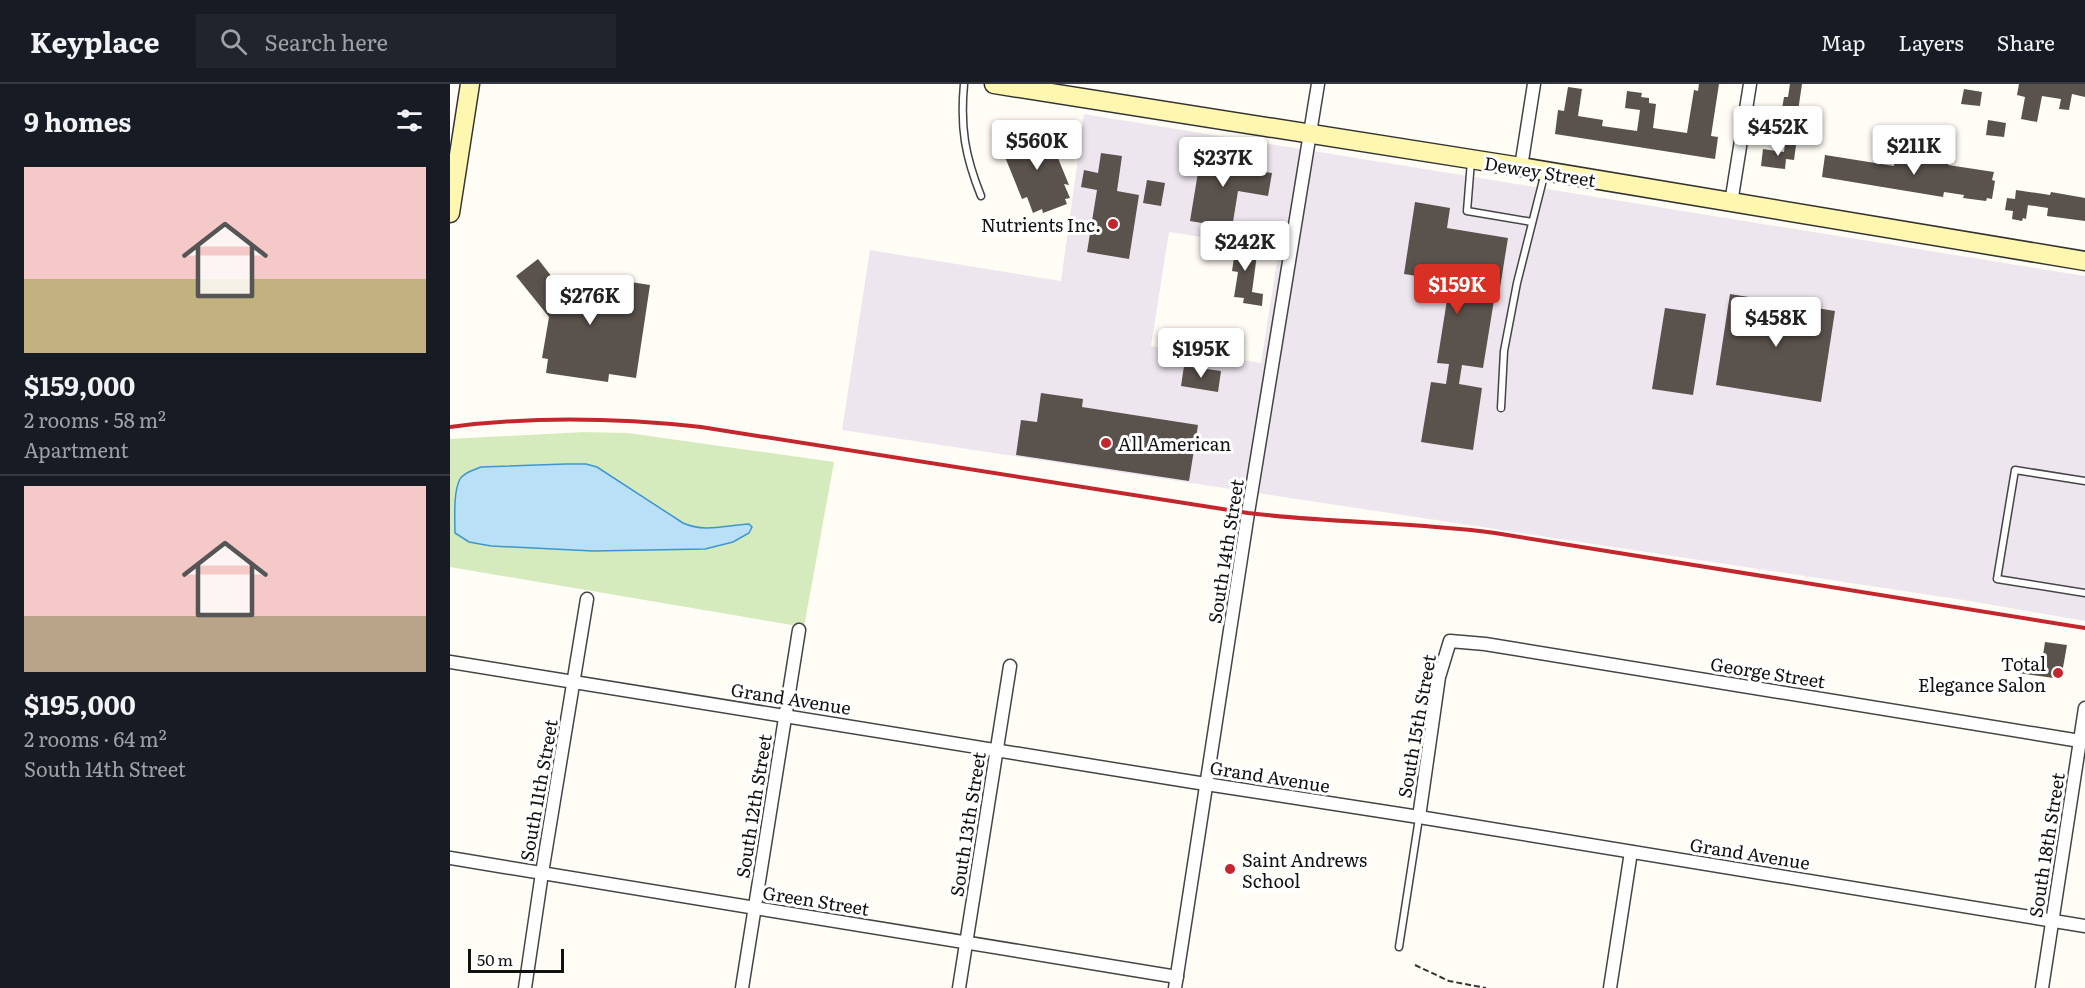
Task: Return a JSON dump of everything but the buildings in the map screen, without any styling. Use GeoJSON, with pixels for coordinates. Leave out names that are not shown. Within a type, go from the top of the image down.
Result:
{"type":"FeatureCollection","features":[{"type":"Feature","properties":{"kind":"street"},"geometry":{"type":"LineString","coordinates":[[450,213],[470,84]]}},
{"type":"Feature","properties":{"kind":"street","name":"Dewey Street"},"geometry":{"type":"LineString","coordinates":[[994,84],[1521,167],[2085,261]]}},
{"type":"Feature","properties":{"kind":"street","name":"South 14th Street"},"geometry":{"type":"LineString","coordinates":[[1176,982],[1248,513],[1318,84]]}},
{"type":"Feature","properties":{"kind":"street"},"geometry":{"type":"LineString","coordinates":[[1521,167],[1534,84]]}},
{"type":"Feature","properties":{"kind":"street"},"geometry":{"type":"LineString","coordinates":[[1731,203],[1750,84]]}},
{"type":"Feature","properties":{"kind":"street","name":"South 11th Street"},"geometry":{"type":"LineString","coordinates":[[525,988],[587,599]]}},
{"type":"Feature","properties":{"kind":"street","name":"South 12th Street"},"geometry":{"type":"LineString","coordinates":[[742,988],[799,630]]}},
{"type":"Feature","properties":{"kind":"street","name":"George Street"},"geometry":{"type":"LineString","coordinates":[[1450,641],[1485,644],[2082,742]]}},
{"type":"Feature","properties":{"kind":"street","name":"South 15th Street"},"geometry":{"type":"LineString","coordinates":[[1419,817],[1439,677],[1450,641]]}},
{"type":"Feature","properties":{"kind":"street","name":"Grand Avenue"},"geometry":{"type":"LineString","coordinates":[[450,662],[1419,817],[2085,927]]}},
{"type":"Feature","properties":{"kind":"street","name":"South 13th Street"},"geometry":{"type":"LineString","coordinates":[[959,988],[1010,666]]}},
{"type":"Feature","properties":{"kind":"street","name":"South 18th Street"},"geometry":{"type":"LineString","coordinates":[[2042,988],[2082,742],[2085,708]]}},
{"type":"Feature","properties":{"kind":"street"},"geometry":{"type":"LineString","coordinates":[[1610,988],[1631,852]]}},
{"type":"Feature","properties":{"kind":"street","name":"Green Street"},"geometry":{"type":"LineString","coordinates":[[450,858],[755,909],[966,941],[1176,982]]}},
{"type":"Feature","properties":{"kind":"lane"},"geometry":{"type":"LineString","coordinates":[[964,84],[962,114],[968,164],[981,196]]}},
{"type":"Feature","properties":{"kind":"lane"},"geometry":{"type":"LineString","coordinates":[[1471,159],[1467,211],[1532,222]]}},
{"type":"Feature","properties":{"kind":"lane"},"geometry":{"type":"LineString","coordinates":[[1501,408],[1504,351],[1517,283],[1545,171]]}},
{"type":"Feature","properties":{"kind":"lane"},"geometry":{"type":"LineString","coordinates":[[2085,481],[2015,470],[1997,579],[2085,593]]}},
{"type":"Feature","properties":{"kind":"lane"},"geometry":{"type":"LineString","coordinates":[[1400,948],[1419,817]]}},
{"type":"Feature","properties":{"kind":"path"},"geometry":{"type":"LineString","coordinates":[[1415,964],[1449,981],[1486,988]]}},
{"type":"Feature","properties":{"kind":"shaded area"},"geometry":{"type":"Polygon","coordinates":[[[1084,114],[2085,276],[2085,621],[1970,601],[842,430],[870,250],[1061,281],[1084,114]],[[1169,232],[1151,346],[1261,363],[1279,249],[1169,232]]]}},
{"type":"Feature","properties":{"kind":"green space"},"geometry":{"type":"Polygon","coordinates":[[[584,432],[628,433],[834,462],[804,627],[450,567],[450,439],[584,432]]]}},
{"type":"Feature","properties":{"kind":"water"},"geometry":{"type":"Polygon","coordinates":[[[586,464],[597,467],[691,526],[707,528],[749,524],[752,527],[749,533],[733,542],[705,549],[593,551],[491,546],[469,542],[455,533],[456,491],[460,479],[467,473],[481,467],[586,464]]]}},
{"type":"Feature","properties":{"kind":"railway"},"geometry":{"type":"LineString","coordinates":[[450,427],[544,420],[638,422],[701,427],[1248,513],[1495,533],[2085,628]]}},
{"type":"Feature","properties":{"kind":"place","name":"Nutrients Inc."},"geometry":{"type":"Point","coordinates":[1113,224]}},
{"type":"Feature","properties":{"kind":"place","name":"All American"},"geometry":{"type":"Point","coordinates":[1106,443]}},
{"type":"Feature","properties":{"kind":"place","name":"Total Elegance Salon"},"geometry":{"type":"Point","coordinates":[2058,673]}},
{"type":"Feature","properties":{"kind":"place","name":"Saint Andrews School"},"geometry":{"type":"Point","coordinates":[1230,869]}}]}
